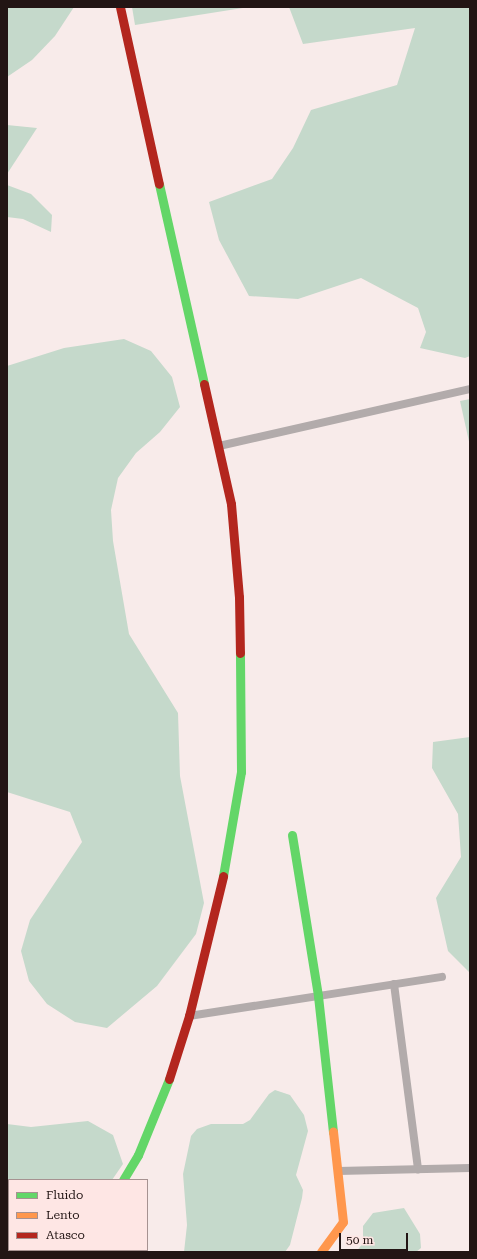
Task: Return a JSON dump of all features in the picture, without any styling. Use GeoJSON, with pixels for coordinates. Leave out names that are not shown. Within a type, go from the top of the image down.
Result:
{"type":"FeatureCollection","features":[{"type":"Feature","properties":{"kind":"street"},"geometry":{"type":"LineString","coordinates":[[120,7],[219,446],[237,553],[242,772],[230,845],[189,1016],[164,1096],[138,1155],[124,1179]]}},
{"type":"Feature","properties":{"kind":"street"},"geometry":{"type":"LineString","coordinates":[[219,446],[470,389]]}},
{"type":"Feature","properties":{"kind":"street"},"geometry":{"type":"LineString","coordinates":[[292,835],[318,996],[338,1171],[342,1222],[322,1252]]}},
{"type":"Feature","properties":{"kind":"street"},"geometry":{"type":"LineString","coordinates":[[189,1016],[442,977]]}},
{"type":"Feature","properties":{"kind":"street"},"geometry":{"type":"LineString","coordinates":[[394,984],[418,1169]]}},
{"type":"Feature","properties":{"kind":"street"},"geometry":{"type":"LineString","coordinates":[[338,1171],[470,1168]]}},
{"type":"Feature","properties":{"kind":"green space"},"geometry":{"type":"Polygon","coordinates":[[[7,7],[74,7],[55,36],[32,60],[7,77],[7,7]]]}},
{"type":"Feature","properties":{"kind":"green space"},"geometry":{"type":"Polygon","coordinates":[[[132,7],[249,7],[135,25],[132,7]]]}},
{"type":"Feature","properties":{"kind":"green space"},"geometry":{"type":"Polygon","coordinates":[[[289,7],[470,7],[470,356],[465,358],[420,348],[426,332],[418,308],[361,278],[298,299],[249,296],[219,240],[209,202],[272,179],[293,148],[311,110],[397,85],[415,28],[303,44],[289,7]]]}},
{"type":"Feature","properties":{"kind":"green space"},"geometry":{"type":"Polygon","coordinates":[[[7,125],[37,128],[7,174],[7,125]]]}},
{"type":"Feature","properties":{"kind":"green space"},"geometry":{"type":"Polygon","coordinates":[[[7,185],[31,194],[52,215],[51,232],[23,219],[7,217],[7,185]]]}},
{"type":"Feature","properties":{"kind":"green space"},"geometry":{"type":"Polygon","coordinates":[[[124,339],[151,351],[172,377],[180,407],[160,432],[136,453],[118,478],[111,510],[113,541],[129,634],[178,713],[180,776],[204,903],[196,934],[157,986],[107,1028],[75,1022],[47,1004],[29,981],[21,951],[30,920],[82,842],[70,812],[7,792],[7,366],[64,348],[124,339]]]}},
{"type":"Feature","properties":{"kind":"green space"},"geometry":{"type":"Polygon","coordinates":[[[470,399],[470,446],[460,401],[470,399]]]}},
{"type":"Feature","properties":{"kind":"green space"},"geometry":{"type":"Polygon","coordinates":[[[470,737],[470,973],[448,951],[436,898],[461,857],[458,814],[432,768],[433,742],[470,737]]]}},
{"type":"Feature","properties":{"kind":"green space"},"geometry":{"type":"Polygon","coordinates":[[[275,1090],[290,1095],[304,1115],[308,1131],[296,1175],[303,1190],[290,1245],[285,1252],[184,1252],[187,1225],[183,1174],[191,1136],[197,1129],[211,1124],[243,1124],[250,1120],[269,1094],[275,1090]]]}},
{"type":"Feature","properties":{"kind":"green space"},"geometry":{"type":"Polygon","coordinates":[[[88,1121],[113,1135],[123,1164],[113,1179],[8,1179],[7,1230],[7,1124],[31,1127],[88,1121]]]}},
{"type":"Feature","properties":{"kind":"green space"},"geometry":{"type":"Polygon","coordinates":[[[404,1208],[420,1234],[421,1248],[416,1252],[356,1252],[363,1243],[363,1226],[373,1213],[404,1208]]]}},
{"type":"Feature","properties":{"kind":"traffic: fast"},"geometry":{"type":"LineString","coordinates":[[159,184],[204,384]]}},
{"type":"Feature","properties":{"kind":"traffic: fast"},"geometry":{"type":"LineString","coordinates":[[223,876],[241,772],[240,653]]}},
{"type":"Feature","properties":{"kind":"traffic: fast"},"geometry":{"type":"LineString","coordinates":[[292,835],[318,996],[333,1132]]}},
{"type":"Feature","properties":{"kind":"traffic: fast"},"geometry":{"type":"LineString","coordinates":[[124,1179],[138,1155],[169,1079]]}},
{"type":"Feature","properties":{"kind":"traffic: slow"},"geometry":{"type":"LineString","coordinates":[[321,1252],[343,1222],[333,1132]]}},
{"type":"Feature","properties":{"kind":"traffic: jam"},"geometry":{"type":"LineString","coordinates":[[120,7],[159,184]]}},
{"type":"Feature","properties":{"kind":"traffic: jam"},"geometry":{"type":"LineString","coordinates":[[204,384],[231,504],[239,597],[240,653]]}},
{"type":"Feature","properties":{"kind":"traffic: jam"},"geometry":{"type":"LineString","coordinates":[[169,1079],[189,1016],[223,876]]}}]}
